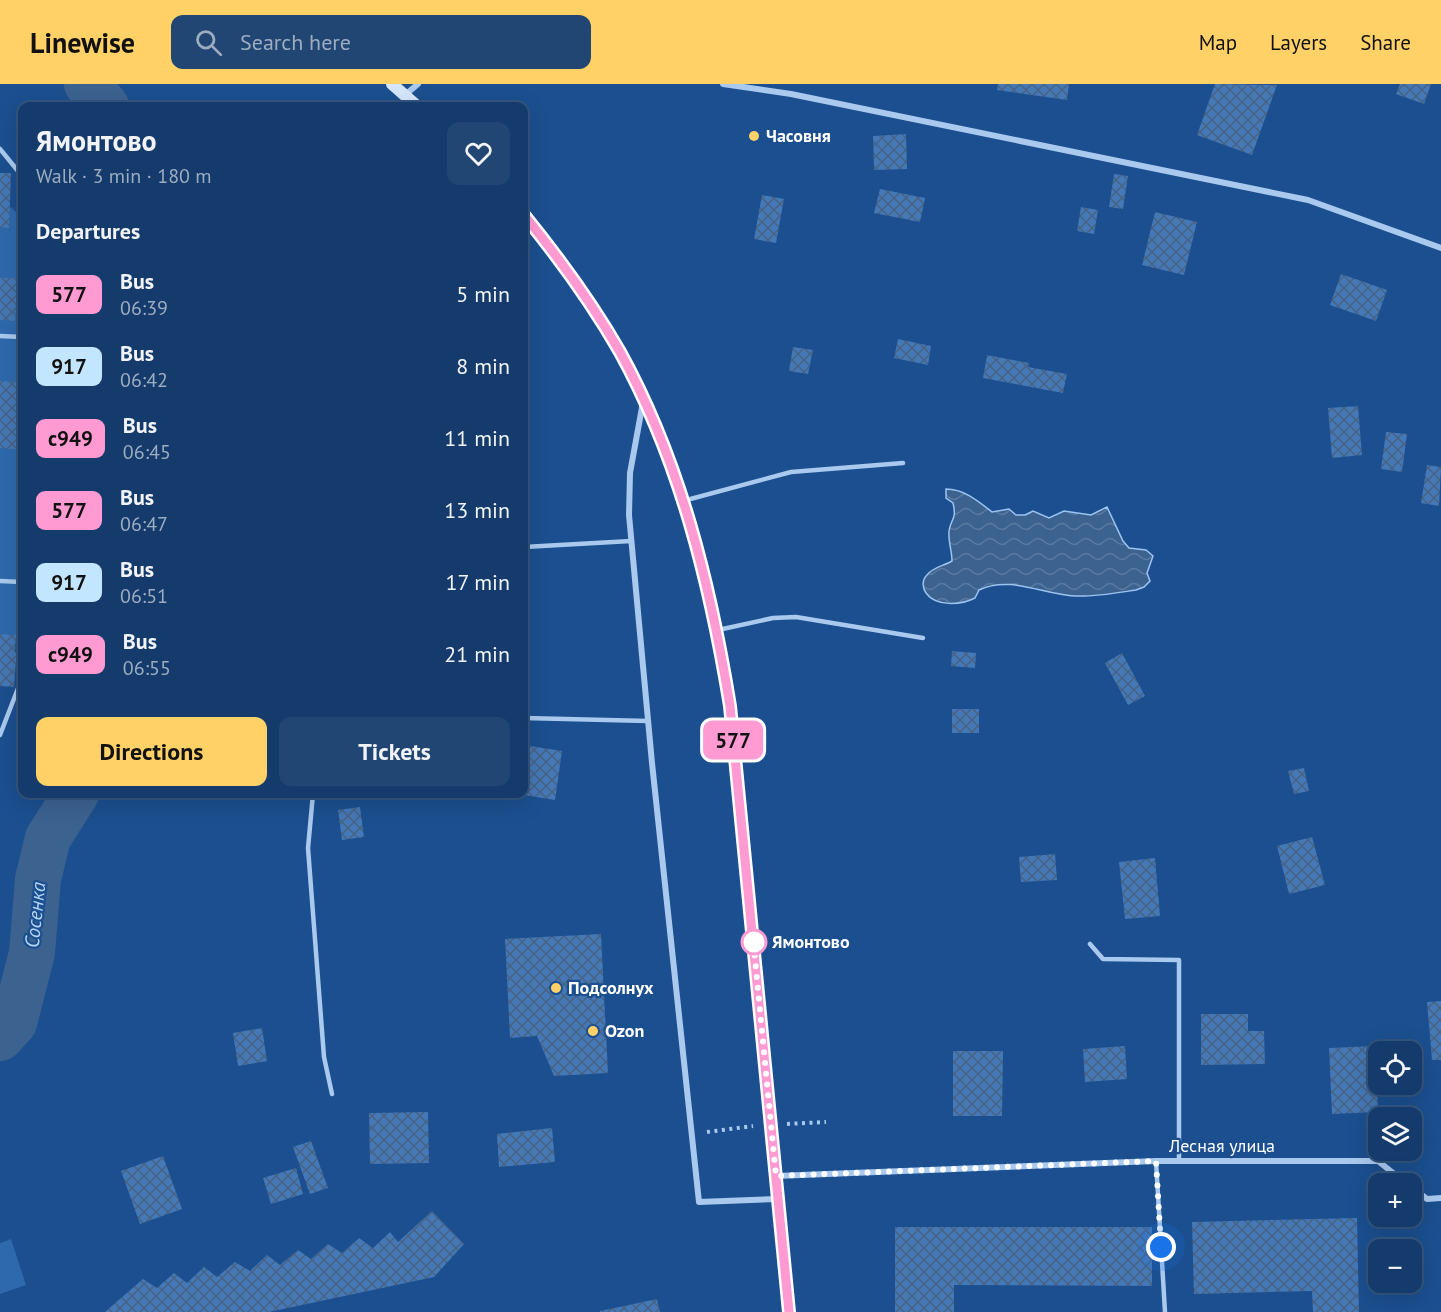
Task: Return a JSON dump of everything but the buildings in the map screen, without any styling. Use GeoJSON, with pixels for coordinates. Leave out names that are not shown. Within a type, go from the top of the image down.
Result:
{"type":"FeatureCollection","features":[{"type":"Feature","properties":{"kind":"main road"},"geometry":{"type":"LineString","coordinates":[[392,84],[412,102]]}},
{"type":"Feature","properties":{"kind":"main road"},"geometry":{"type":"LineString","coordinates":[[528,219],[559,258],[593,308],[620,352],[644,399],[683,501],[703,567],[718,630],[730,706],[789,1312]]}},
{"type":"Feature","properties":{"kind":"street"},"geometry":{"type":"LineString","coordinates":[[405,96],[418,84]]}},
{"type":"Feature","properties":{"kind":"street"},"geometry":{"type":"LineString","coordinates":[[723,84],[790,94],[1308,200],[1441,248]]}},
{"type":"Feature","properties":{"kind":"street"},"geometry":{"type":"LineString","coordinates":[[644,399],[630,473],[628,515],[699,1202],[779,1198]]}},
{"type":"Feature","properties":{"kind":"street","name":"Лесная улица"},"geometry":{"type":"LineString","coordinates":[[776,1176],[1156,1161],[1378,1161],[1393,1173]]}},
{"type":"Feature","properties":{"kind":"street"},"geometry":{"type":"LineString","coordinates":[[1422,1195],[1426,1198],[1441,1198]]}},
{"type":"Feature","properties":{"kind":"lane"},"geometry":{"type":"LineString","coordinates":[[0,149],[18,171]]}},
{"type":"Feature","properties":{"kind":"lane"},"geometry":{"type":"LineString","coordinates":[[0,336],[18,337]]}},
{"type":"Feature","properties":{"kind":"lane"},"geometry":{"type":"LineString","coordinates":[[683,501],[791,472],[903,463]]}},
{"type":"Feature","properties":{"kind":"lane"},"geometry":{"type":"LineString","coordinates":[[528,547],[631,541]]}},
{"type":"Feature","properties":{"kind":"lane"},"geometry":{"type":"LineString","coordinates":[[0,581],[18,582]]}},
{"type":"Feature","properties":{"kind":"lane"},"geometry":{"type":"LineString","coordinates":[[718,630],[773,618],[796,616],[923,638]]}},
{"type":"Feature","properties":{"kind":"lane"},"geometry":{"type":"LineString","coordinates":[[0,735],[18,688]]}},
{"type":"Feature","properties":{"kind":"lane"},"geometry":{"type":"LineString","coordinates":[[528,718],[648,722]]}},
{"type":"Feature","properties":{"kind":"lane"},"geometry":{"type":"LineString","coordinates":[[313,798],[308,848],[324,1057],[332,1094]]}},
{"type":"Feature","properties":{"kind":"lane"},"geometry":{"type":"LineString","coordinates":[[1090,944],[1103,958],[1179,960],[1179,1161]]}},
{"type":"Feature","properties":{"kind":"lane"},"geometry":{"type":"LineString","coordinates":[[1156,1161],[1165,1312]]}},
{"type":"Feature","properties":{"kind":"path"},"geometry":{"type":"LineString","coordinates":[[692,1135],[723,1128],[826,1122]]}},
{"type":"Feature","properties":{"kind":"shaded area"},"geometry":{"type":"Polygon","coordinates":[[[0,198],[18,214],[18,631],[0,677],[0,198]]]}},
{"type":"Feature","properties":{"kind":"shaded area"},"geometry":{"type":"Polygon","coordinates":[[[11,1239],[26,1285],[0,1294],[0,1243],[11,1239]]]}},
{"type":"Feature","properties":{"kind":"water"},"geometry":{"type":"Polygon","coordinates":[[[946,489],[965,493],[992,512],[1009,509],[1016,515],[1025,515],[1033,511],[1049,518],[1064,511],[1091,515],[1107,507],[1123,541],[1129,548],[1146,550],[1153,556],[1147,573],[1150,581],[1144,587],[1136,590],[1083,596],[1063,595],[1003,584],[979,590],[975,598],[963,602],[936,601],[926,593],[923,584],[929,572],[952,561],[949,535],[954,509],[953,503],[946,498],[946,489]]]}},
{"type":"Feature","properties":{"kind":"waterway","name":"Сосенка"},"geometry":{"type":"LineString","coordinates":[[87,84],[103,102]]}},
{"type":"Feature","properties":{"kind":"waterway","name":"Сосенка"},"geometry":{"type":"LineString","coordinates":[[0,1038],[14,1023],[32,953],[38,879],[48,838],[73,798]]}},
{"type":"Feature","properties":{"kind":"bus line","name":"577"},"geometry":{"type":"LineString","coordinates":[[528,220],[559,258],[593,308],[620,352],[644,399],[685,507],[703,567],[718,630],[730,706],[789,1312]]}},
{"type":"Feature","properties":{"kind":"place","name":"Часовня"},"geometry":{"type":"Point","coordinates":[754,136]}},
{"type":"Feature","properties":{"kind":"place","name":"Ямонтово"},"geometry":{"type":"Point","coordinates":[754,942]}},
{"type":"Feature","properties":{"kind":"place","name":"Подсолнух"},"geometry":{"type":"Point","coordinates":[556,988]}},
{"type":"Feature","properties":{"kind":"place","name":"Ozon"},"geometry":{"type":"Point","coordinates":[593,1031]}},
{"type":"Feature","properties":{"kind":"route"},"geometry":{"type":"LineString","coordinates":[[754,942],[753,938],[776,1176],[830,1172],[1156,1161],[1161,1247]]}}]}
